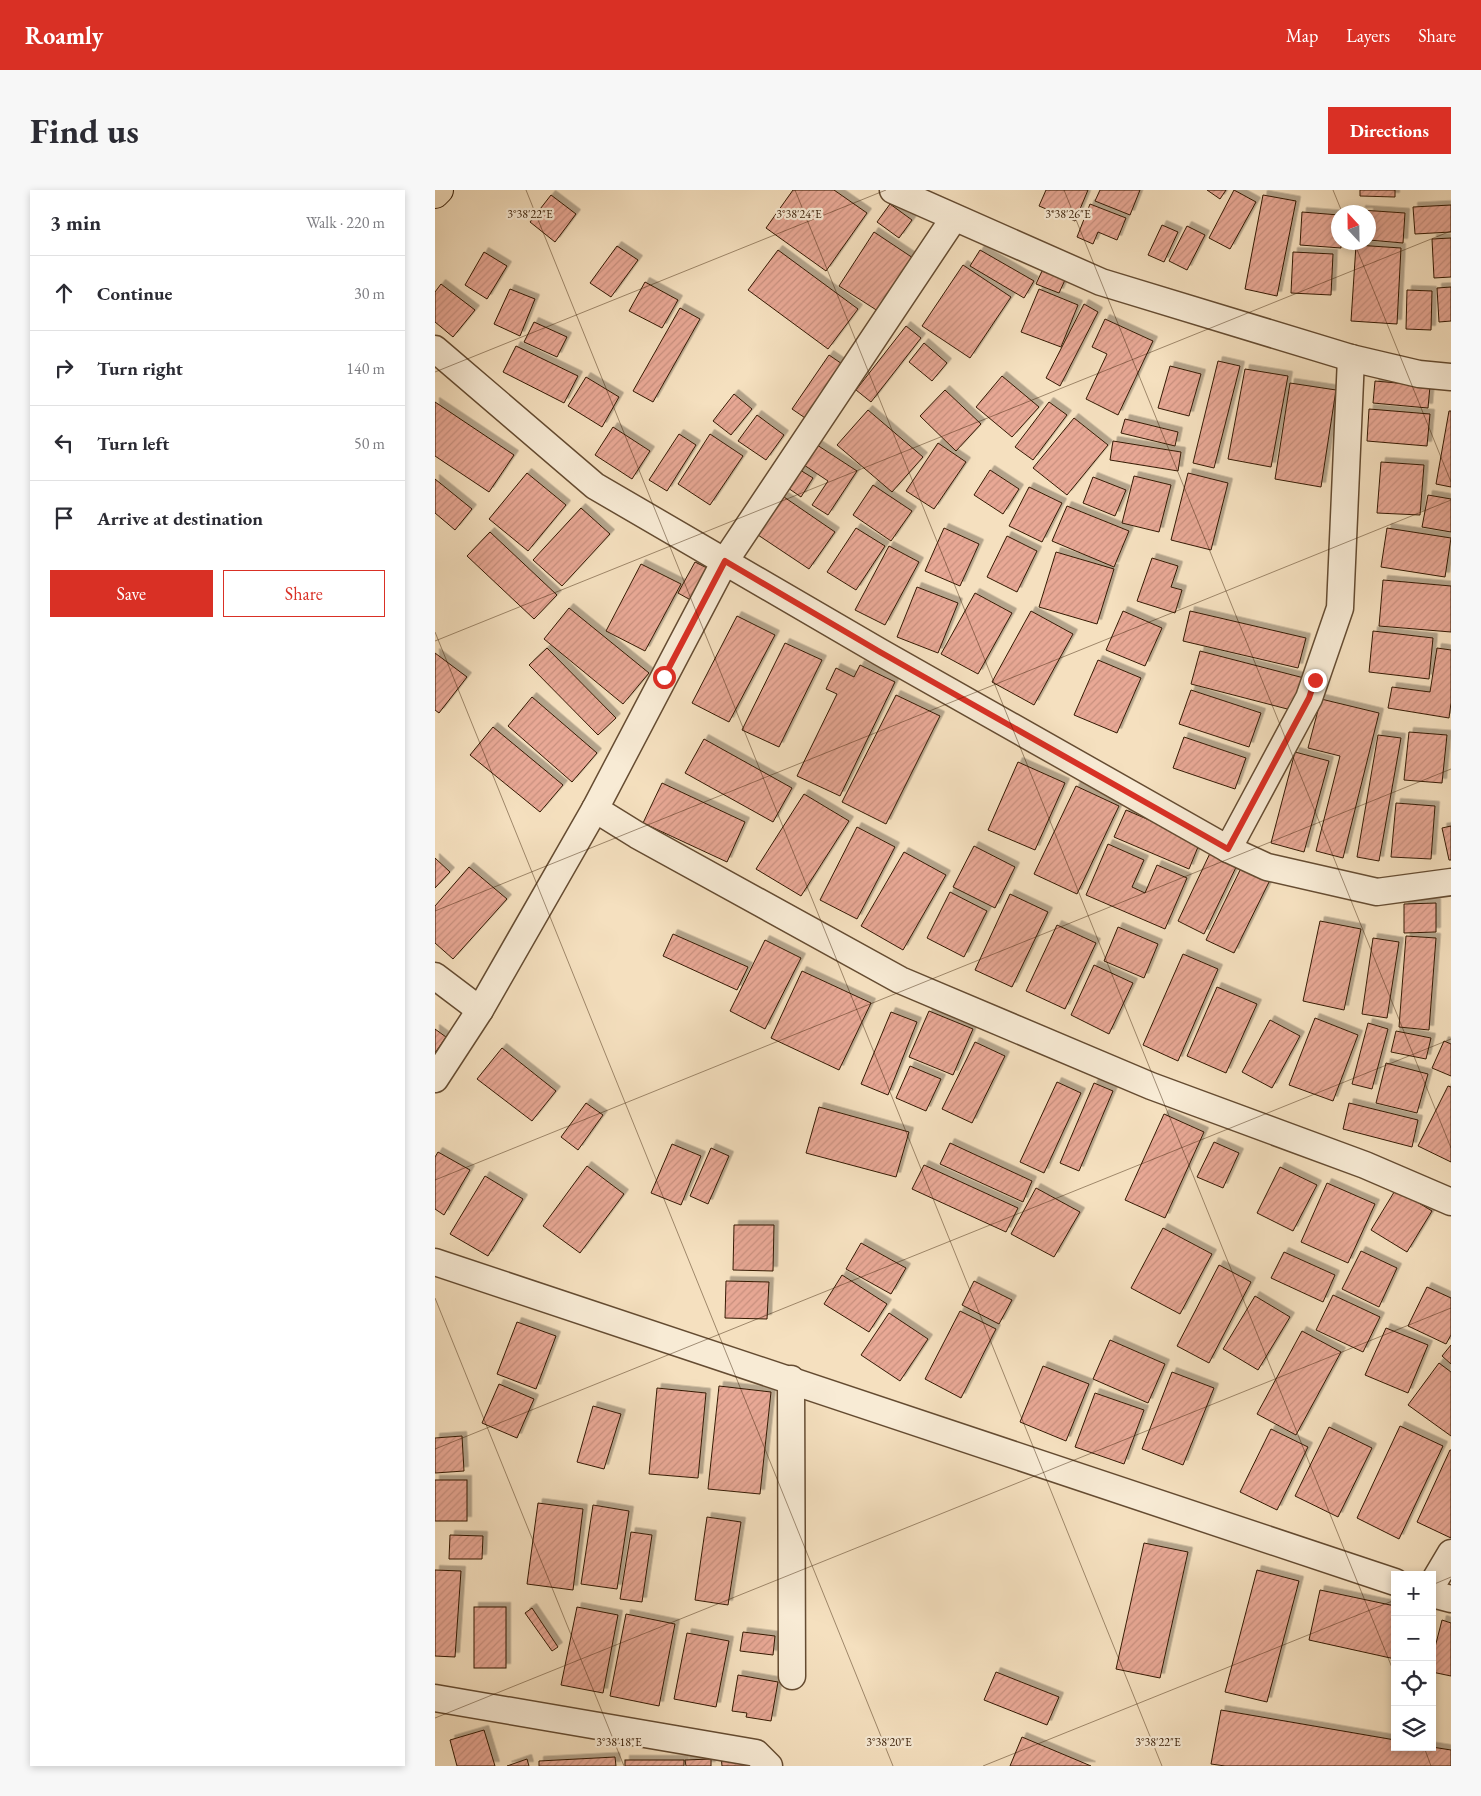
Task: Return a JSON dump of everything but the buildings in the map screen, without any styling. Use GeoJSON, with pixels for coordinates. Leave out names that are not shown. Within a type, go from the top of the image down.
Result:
{"type":"FeatureCollection","features":[{"type":"Feature","properties":{"kind":"highway"},"geometry":{"type":"LineString","coordinates":[[435,194],[439,190]]}},
{"type":"Feature","properties":{"kind":"street"},"geometry":{"type":"LineString","coordinates":[[893,190],[1101,282],[1351,358],[1419,374],[1451,377]]}},
{"type":"Feature","properties":{"kind":"street"},"geometry":{"type":"LineString","coordinates":[[435,1079],[480,1010],[595,810],[725,561],[954,218]]}},
{"type":"Feature","properties":{"kind":"street"},"geometry":{"type":"LineString","coordinates":[[435,349],[595,486],[880,652],[1228,849],[1267,867],[1377,892],[1451,882]]}},
{"type":"Feature","properties":{"kind":"street"},"geometry":{"type":"LineString","coordinates":[[1228,849],[1309,698],[1340,608],[1351,358]]}},
{"type":"Feature","properties":{"kind":"street"},"geometry":{"type":"LineString","coordinates":[[595,810],[900,980],[1151,1086],[1365,1164],[1451,1202]]}},
{"type":"Feature","properties":{"kind":"street"},"geometry":{"type":"LineString","coordinates":[[435,976],[480,1010]]}},
{"type":"Feature","properties":{"kind":"street"},"geometry":{"type":"LineString","coordinates":[[435,1262],[791,1379],[1391,1581]]}},
{"type":"Feature","properties":{"kind":"street"},"geometry":{"type":"LineString","coordinates":[[791,1379],[792,1676]]}},
{"type":"Feature","properties":{"kind":"street"},"geometry":{"type":"LineString","coordinates":[[1436,1578],[1451,1553]]}},
{"type":"Feature","properties":{"kind":"street"},"geometry":{"type":"LineString","coordinates":[[1436,1595],[1451,1599]]}},
{"type":"Feature","properties":{"kind":"street"},"geometry":{"type":"LineString","coordinates":[[435,1698],[756,1753],[769,1766]]}},
{"type":"Feature","properties":{"kind":"route"},"geometry":{"type":"LineString","coordinates":[[664,677],[725,561],[880,652],[1228,849],[1309,698],[1315,680]]}}]}
